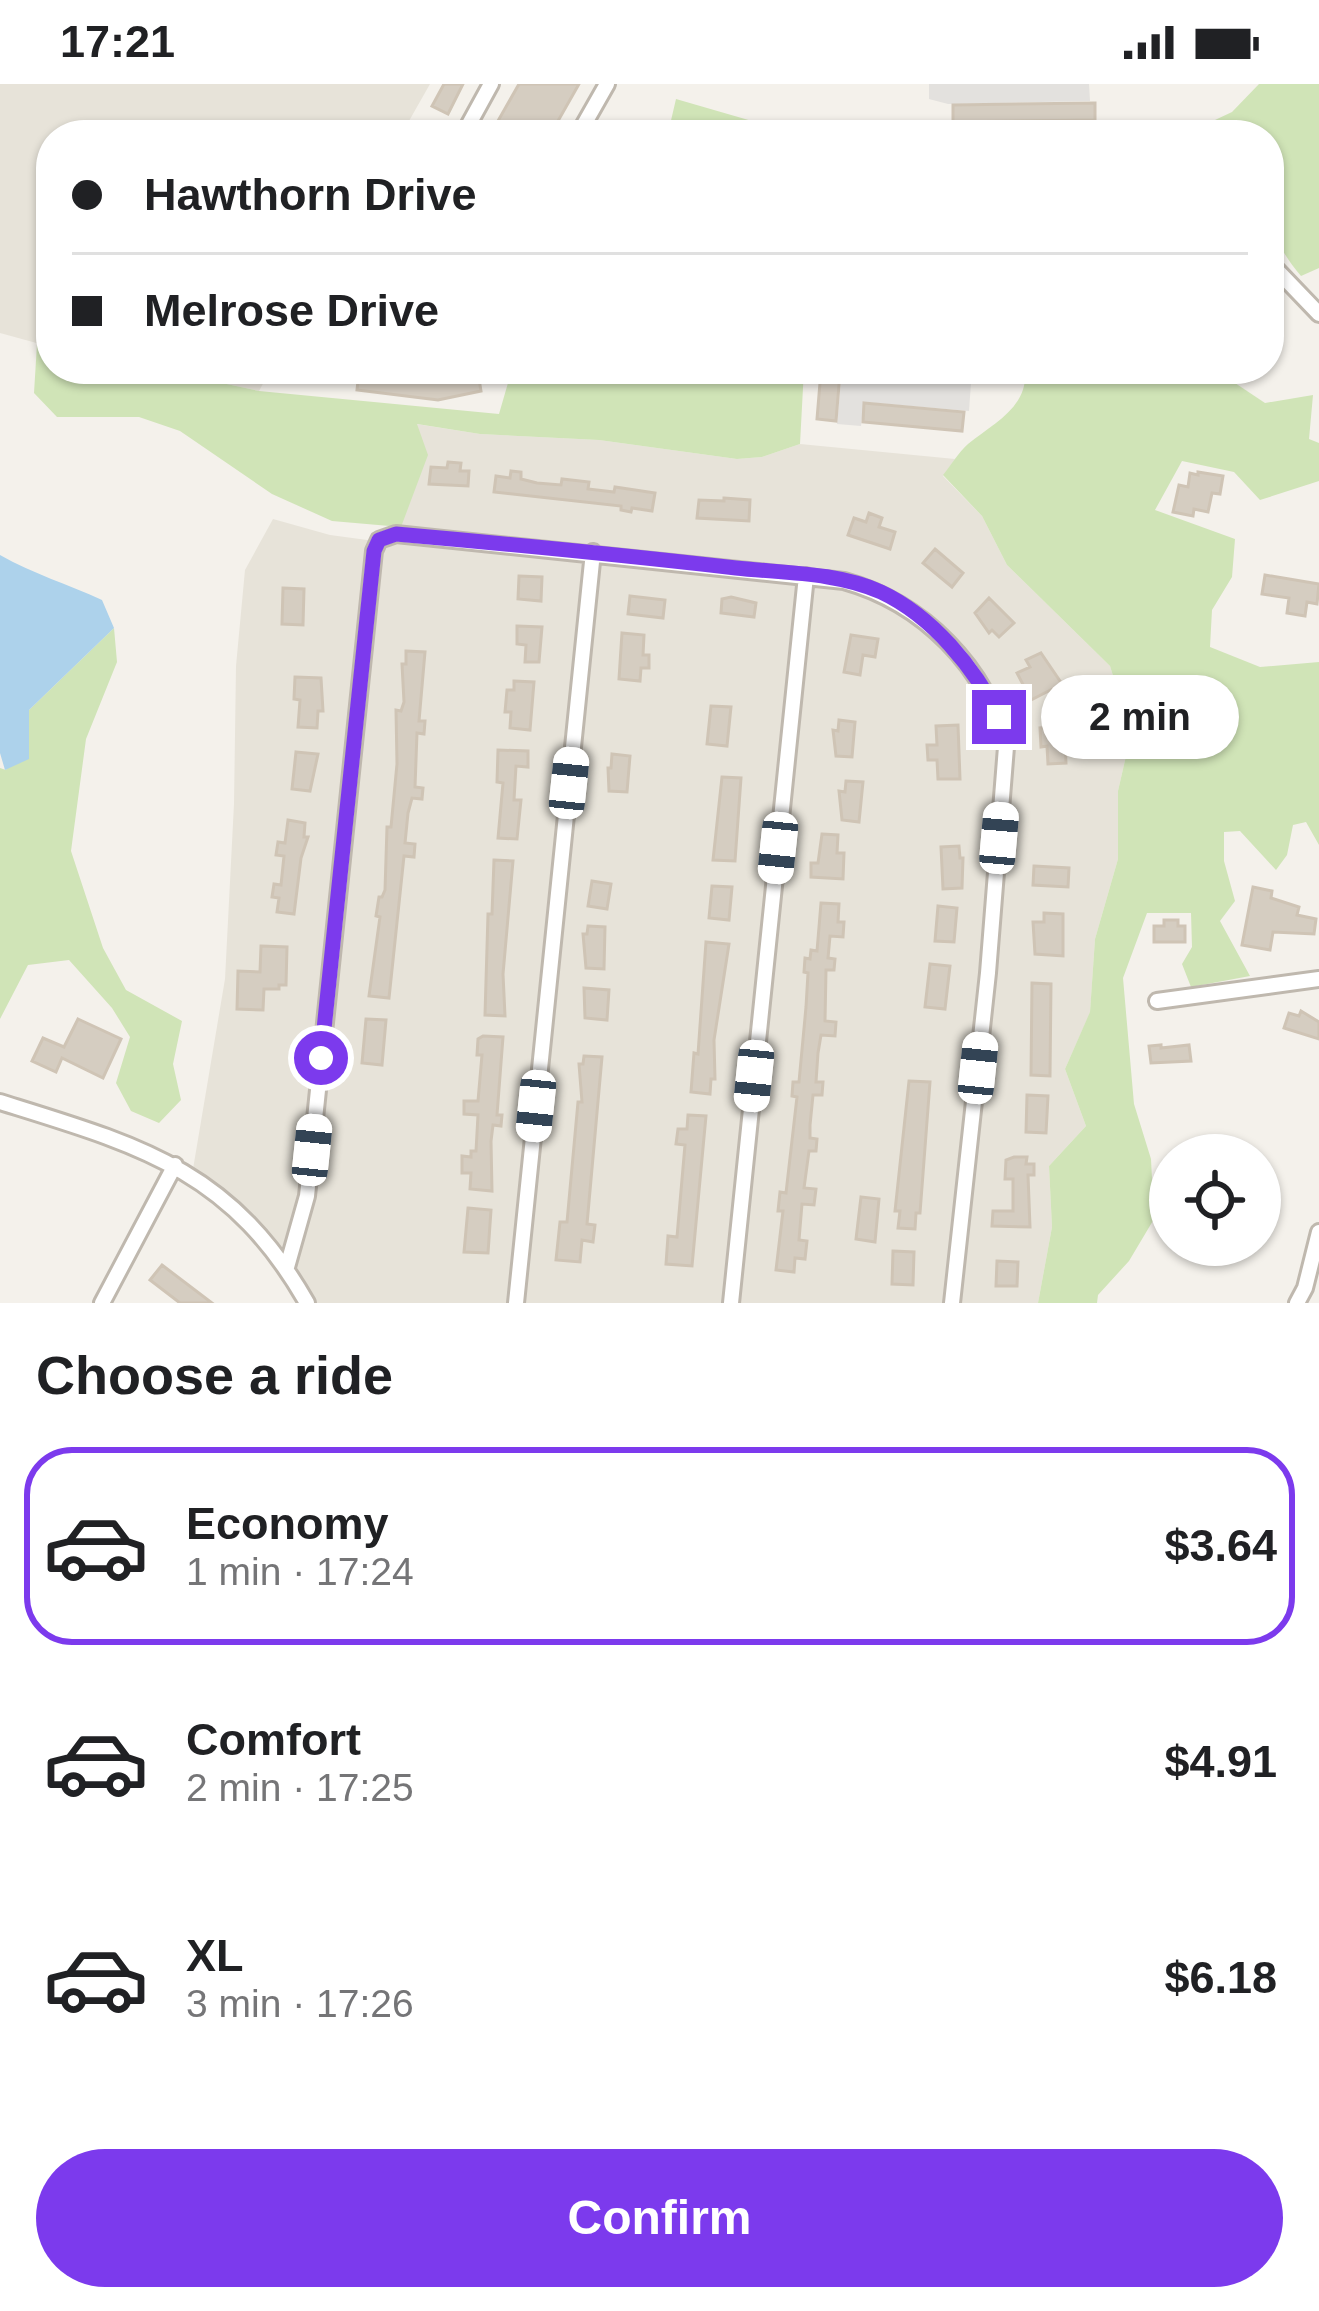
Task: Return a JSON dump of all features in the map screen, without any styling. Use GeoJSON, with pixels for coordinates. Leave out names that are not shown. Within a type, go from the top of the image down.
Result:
{"type":"FeatureCollection","features":[{"type":"Feature","properties":{"kind":"street"},"geometry":{"type":"LineString","coordinates":[[471,120],[491,84]]}},
{"type":"Feature","properties":{"kind":"street"},"geometry":{"type":"LineString","coordinates":[[587,120],[607,84]]}},
{"type":"Feature","properties":{"kind":"street"},"geometry":{"type":"LineString","coordinates":[[1284,277],[1319,314]]}},
{"type":"Feature","properties":{"kind":"street"},"geometry":{"type":"LineString","coordinates":[[287,1268],[307,1196],[374,551],[379,540],[396,534],[806,576],[878,591],[920,618],[985,688],[1006,747],[988,974],[952,1303]]}},
{"type":"Feature","properties":{"kind":"street"},"geometry":{"type":"LineString","coordinates":[[516,1303],[593,552]]}},
{"type":"Feature","properties":{"kind":"street"},"geometry":{"type":"LineString","coordinates":[[731,1303],[806,576]]}},
{"type":"Feature","properties":{"kind":"street"},"geometry":{"type":"LineString","coordinates":[[1157,1001],[1319,979]]}},
{"type":"Feature","properties":{"kind":"street"},"geometry":{"type":"LineString","coordinates":[[0,1102],[124,1141],[175,1165],[227,1202],[287,1268],[308,1303]]}},
{"type":"Feature","properties":{"kind":"street"},"geometry":{"type":"LineString","coordinates":[[102,1303],[175,1165]]}},
{"type":"Feature","properties":{"kind":"street"},"geometry":{"type":"LineString","coordinates":[[1297,1303],[1319,1232]]}},
{"type":"Feature","properties":{"kind":"shaded area"},"geometry":{"type":"Polygon","coordinates":[[[0,84],[430,84],[410,120],[36,120],[36,343],[0,333],[0,84]]]}},
{"type":"Feature","properties":{"kind":"shaded area"},"geometry":{"type":"Polygon","coordinates":[[[929,84],[1089,84],[1090,101],[948,104],[929,99],[929,84]]]}},
{"type":"Feature","properties":{"kind":"shaded area"},"geometry":{"type":"Polygon","coordinates":[[[226,384],[263,384],[259,391],[226,384]]]}},
{"type":"Feature","properties":{"kind":"shaded area"},"geometry":{"type":"Polygon","coordinates":[[[841,384],[971,384],[969,411],[864,402],[861,426],[837,424],[841,384]]]}},
{"type":"Feature","properties":{"kind":"shaded area"},"geometry":{"type":"Polygon","coordinates":[[[416,424],[480,434],[599,440],[737,459],[762,457],[800,444],[955,459],[943,476],[982,516],[1007,565],[1110,666],[1131,734],[1118,791],[1118,859],[1095,939],[1090,1013],[1065,1069],[1086,1126],[1049,1166],[1052,1227],[1038,1303],[315,1303],[280,1249],[193,1169],[225,979],[236,666],[245,570],[273,519],[330,535],[397,544],[416,424]]]}},
{"type":"Feature","properties":{"kind":"green space"},"geometry":{"type":"Polygon","coordinates":[[[1259,84],[1319,84],[1319,268],[1301,276],[1284,252],[1284,120],[1215,120],[1232,112],[1259,84]]]}},
{"type":"Feature","properties":{"kind":"green space"},"geometry":{"type":"Polygon","coordinates":[[[676,99],[748,120],[671,120],[676,99]]]}},
{"type":"Feature","properties":{"kind":"green space"},"geometry":{"type":"Polygon","coordinates":[[[36,360],[36,384],[226,384],[499,414],[508,384],[803,384],[800,444],[762,457],[737,459],[599,440],[480,434],[417,424],[428,455],[401,527],[332,521],[272,494],[180,431],[139,417],[57,417],[34,393],[36,360]]]}},
{"type":"Feature","properties":{"kind":"green space"},"geometry":{"type":"Polygon","coordinates":[[[1024,384],[1236,384],[1265,403],[1313,395],[1309,439],[1319,443],[1319,481],[1260,500],[1234,472],[1182,461],[1155,510],[1235,539],[1232,577],[1212,610],[1210,647],[1260,667],[1319,662],[1319,845],[1306,822],[1293,825],[1287,855],[1276,870],[1240,831],[1224,832],[1224,861],[1235,901],[1220,921],[1250,976],[1191,987],[1182,964],[1192,947],[1191,913],[1147,913],[1123,978],[1134,1104],[1149,1153],[1149,1227],[1129,1261],[1098,1295],[1097,1303],[1038,1303],[1052,1227],[1049,1166],[1086,1126],[1065,1069],[1090,1012],[1095,939],[1118,859],[1118,791],[1131,734],[1110,666],[1007,565],[982,516],[943,475],[964,448],[1016,404],[1024,384]]]}},
{"type":"Feature","properties":{"kind":"green space"},"geometry":{"type":"Polygon","coordinates":[[[114,628],[117,662],[86,739],[71,851],[103,948],[126,990],[182,1021],[173,1064],[181,1100],[159,1123],[131,1111],[116,1083],[130,1037],[112,1008],[69,960],[28,965],[0,1019],[0,768],[6,770],[29,710],[114,628]]]}},
{"type":"Feature","properties":{"kind":"water"},"geometry":{"type":"Polygon","coordinates":[[[0,555],[102,600],[114,628],[29,710],[29,759],[5,770],[0,753],[0,555]]]}},
{"type":"Feature","properties":{"kind":"building"},"geometry":{"type":"Polygon","coordinates":[[[444,84],[463,84],[448,114],[432,106],[444,84]]]}},
{"type":"Feature","properties":{"kind":"building"},"geometry":{"type":"Polygon","coordinates":[[[519,84],[579,84],[559,120],[499,120],[519,84]]]}},
{"type":"Feature","properties":{"kind":"building"},"geometry":{"type":"Polygon","coordinates":[[[1095,103],[1095,120],[953,120],[953,105],[1095,103]]]}},
{"type":"Feature","properties":{"kind":"building"},"geometry":{"type":"Polygon","coordinates":[[[358,384],[480,384],[481,391],[438,400],[357,390],[358,384]]]}},
{"type":"Feature","properties":{"kind":"building"},"geometry":{"type":"Polygon","coordinates":[[[820,384],[839,384],[836,421],[817,419],[820,384]]]}},
{"type":"Feature","properties":{"kind":"building"},"geometry":{"type":"Polygon","coordinates":[[[864,403],[964,412],[962,431],[863,422],[864,403]]]}},
{"type":"Feature","properties":{"kind":"building"},"geometry":{"type":"Polygon","coordinates":[[[448,462],[461,463],[460,471],[469,471],[468,486],[429,484],[431,467],[447,468],[448,462]]]}},
{"type":"Feature","properties":{"kind":"building"},"geometry":{"type":"Polygon","coordinates":[[[511,471],[537,483],[561,485],[562,479],[589,482],[588,489],[614,492],[615,487],[655,493],[652,511],[494,492],[496,476],[510,478],[511,471]]]}},
{"type":"Feature","properties":{"kind":"building"},"geometry":{"type":"Polygon","coordinates":[[[1190,473],[1223,476],[1220,494],[1212,493],[1208,512],[1194,509],[1193,516],[1173,512],[1179,485],[1188,487],[1190,473]]]}},
{"type":"Feature","properties":{"kind":"building"},"geometry":{"type":"Polygon","coordinates":[[[699,500],[750,500],[749,521],[697,518],[699,500]]]}},
{"type":"Feature","properties":{"kind":"building"},"geometry":{"type":"Polygon","coordinates":[[[869,513],[882,518],[879,527],[895,532],[890,549],[848,535],[854,518],[866,522],[869,513]]]}},
{"type":"Feature","properties":{"kind":"building"},"geometry":{"type":"Polygon","coordinates":[[[935,549],[963,573],[952,587],[923,563],[935,549]]]}},
{"type":"Feature","properties":{"kind":"building"},"geometry":{"type":"Polygon","coordinates":[[[1265,575],[1319,584],[1317,604],[1307,602],[1305,616],[1287,613],[1289,598],[1262,594],[1265,575]]]}},
{"type":"Feature","properties":{"kind":"building"},"geometry":{"type":"Polygon","coordinates":[[[519,576],[542,577],[541,601],[518,599],[519,576]]]}},
{"type":"Feature","properties":{"kind":"building"},"geometry":{"type":"Polygon","coordinates":[[[283,588],[304,589],[303,625],[282,624],[283,588]]]}},
{"type":"Feature","properties":{"kind":"building"},"geometry":{"type":"Polygon","coordinates":[[[630,596],[665,600],[663,618],[628,614],[630,596]]]}},
{"type":"Feature","properties":{"kind":"building"},"geometry":{"type":"Polygon","coordinates":[[[989,598],[1014,623],[999,637],[992,630],[989,633],[975,613],[989,598]]]}},
{"type":"Feature","properties":{"kind":"building"},"geometry":{"type":"Polygon","coordinates":[[[722,599],[756,603],[754,617],[721,613],[722,599]]]}},
{"type":"Feature","properties":{"kind":"building"},"geometry":{"type":"Polygon","coordinates":[[[517,626],[542,627],[539,662],[525,662],[526,645],[517,644],[517,626]]]}},
{"type":"Feature","properties":{"kind":"building"},"geometry":{"type":"Polygon","coordinates":[[[622,633],[644,635],[643,655],[649,655],[649,668],[641,668],[640,681],[619,679],[622,633]]]}},
{"type":"Feature","properties":{"kind":"building"},"geometry":{"type":"Polygon","coordinates":[[[851,635],[878,639],[875,657],[863,655],[860,675],[844,672],[851,635]]]}},
{"type":"Feature","properties":{"kind":"building"},"geometry":{"type":"Polygon","coordinates":[[[406,651],[425,652],[419,721],[425,721],[424,734],[417,733],[415,787],[423,788],[422,799],[412,798],[408,813],[405,843],[415,844],[414,857],[404,856],[389,998],[369,996],[380,917],[376,916],[385,890],[387,827],[391,827],[397,764],[396,710],[401,711],[404,702],[406,651]]]}},
{"type":"Feature","properties":{"kind":"building"},"geometry":{"type":"Polygon","coordinates":[[[1041,653],[1062,684],[1031,700],[1017,673],[1030,667],[1026,660],[1041,653]]]}},
{"type":"Feature","properties":{"kind":"building"},"geometry":{"type":"Polygon","coordinates":[[[295,677],[321,678],[323,711],[318,711],[317,728],[298,727],[300,700],[294,699],[295,677]]]}},
{"type":"Feature","properties":{"kind":"building"},"geometry":{"type":"Polygon","coordinates":[[[514,681],[534,682],[530,730],[510,728],[511,712],[505,712],[507,690],[514,690],[514,681]]]}},
{"type":"Feature","properties":{"kind":"building"},"geometry":{"type":"Polygon","coordinates":[[[711,706],[731,707],[727,746],[707,744],[711,706]]]}},
{"type":"Feature","properties":{"kind":"building"},"geometry":{"type":"Polygon","coordinates":[[[839,720],[855,722],[852,757],[836,756],[833,730],[838,731],[839,720]]]}},
{"type":"Feature","properties":{"kind":"building"},"geometry":{"type":"Polygon","coordinates":[[[958,725],[960,779],[938,779],[937,760],[928,760],[927,745],[937,745],[936,726],[958,725]]]}},
{"type":"Feature","properties":{"kind":"building"},"geometry":{"type":"Polygon","coordinates":[[[1074,726],[1074,744],[1065,744],[1066,763],[1048,764],[1040,728],[1074,726]]]}},
{"type":"Feature","properties":{"kind":"building"},"geometry":{"type":"Polygon","coordinates":[[[498,750],[528,751],[528,767],[516,766],[514,800],[521,800],[517,839],[498,838],[503,783],[497,782],[498,750]]]}},
{"type":"Feature","properties":{"kind":"building"},"geometry":{"type":"Polygon","coordinates":[[[296,752],[318,754],[310,791],[292,789],[296,752]]]}},
{"type":"Feature","properties":{"kind":"building"},"geometry":{"type":"Polygon","coordinates":[[[612,754],[630,756],[627,792],[609,791],[612,754]]]}},
{"type":"Feature","properties":{"kind":"building"},"geometry":{"type":"Polygon","coordinates":[[[722,777],[741,778],[735,861],[713,860],[722,777]]]}},
{"type":"Feature","properties":{"kind":"building"},"geometry":{"type":"Polygon","coordinates":[[[846,781],[863,782],[859,822],[842,820],[839,791],[845,792],[846,781]]]}},
{"type":"Feature","properties":{"kind":"building"},"geometry":{"type":"Polygon","coordinates":[[[288,820],[305,823],[304,837],[308,837],[294,914],[277,912],[279,898],[272,897],[274,884],[281,885],[284,856],[276,855],[278,842],[285,843],[288,820]]]}},
{"type":"Feature","properties":{"kind":"building"},"geometry":{"type":"Polygon","coordinates":[[[822,834],[838,835],[837,853],[844,853],[843,879],[811,877],[822,834]]]}},
{"type":"Feature","properties":{"kind":"building"},"geometry":{"type":"Polygon","coordinates":[[[959,846],[962,888],[943,889],[941,847],[959,846]]]}},
{"type":"Feature","properties":{"kind":"building"},"geometry":{"type":"Polygon","coordinates":[[[494,860],[513,861],[503,974],[505,1016],[485,1015],[494,860]]]}},
{"type":"Feature","properties":{"kind":"building"},"geometry":{"type":"Polygon","coordinates":[[[1034,866],[1069,868],[1068,887],[1033,885],[1034,866]]]}},
{"type":"Feature","properties":{"kind":"building"},"geometry":{"type":"Polygon","coordinates":[[[592,881],[611,884],[607,909],[588,906],[592,881]]]}},
{"type":"Feature","properties":{"kind":"building"},"geometry":{"type":"Polygon","coordinates":[[[712,886],[732,887],[729,920],[709,918],[712,886]]]}},
{"type":"Feature","properties":{"kind":"building"},"geometry":{"type":"Polygon","coordinates":[[[1253,887],[1272,891],[1271,898],[1299,907],[1297,915],[1316,919],[1314,934],[1273,932],[1270,950],[1242,945],[1253,887]]]}},
{"type":"Feature","properties":{"kind":"building"},"geometry":{"type":"Polygon","coordinates":[[[821,903],[839,904],[843,937],[830,936],[828,958],[835,959],[834,970],[826,970],[825,1021],[836,1022],[835,1036],[821,1035],[816,1082],[823,1082],[822,1095],[813,1095],[810,1125],[810,1138],[817,1139],[816,1151],[809,1151],[804,1188],[816,1189],[814,1205],[802,1204],[799,1240],[807,1241],[805,1259],[795,1258],[794,1272],[776,1270],[783,1211],[778,1211],[780,1192],[786,1193],[797,1097],[792,1096],[793,1082],[799,1082],[808,973],[804,972],[805,958],[810,959],[811,950],[817,951],[821,903]]]}},
{"type":"Feature","properties":{"kind":"building"},"geometry":{"type":"Polygon","coordinates":[[[938,906],[957,908],[954,942],[935,941],[938,906]]]}},
{"type":"Feature","properties":{"kind":"building"},"geometry":{"type":"Polygon","coordinates":[[[1044,913],[1063,914],[1063,956],[1035,954],[1033,922],[1044,922],[1044,913]]]}},
{"type":"Feature","properties":{"kind":"building"},"geometry":{"type":"Polygon","coordinates":[[[1164,920],[1178,920],[1178,926],[1185,926],[1185,942],[1154,942],[1154,926],[1164,926],[1164,920]]]}},
{"type":"Feature","properties":{"kind":"building"},"geometry":{"type":"Polygon","coordinates":[[[588,926],[605,927],[604,969],[586,968],[583,934],[588,926]]]}},
{"type":"Feature","properties":{"kind":"building"},"geometry":{"type":"Polygon","coordinates":[[[706,942],[729,944],[710,1094],[691,1092],[706,942]]]}},
{"type":"Feature","properties":{"kind":"building"},"geometry":{"type":"Polygon","coordinates":[[[261,946],[287,947],[286,985],[264,989],[263,1010],[237,1009],[238,971],[260,972],[261,946]]]}},
{"type":"Feature","properties":{"kind":"building"},"geometry":{"type":"Polygon","coordinates":[[[930,964],[950,966],[945,1009],[925,1007],[930,964]]]}},
{"type":"Feature","properties":{"kind":"building"},"geometry":{"type":"Polygon","coordinates":[[[1032,983],[1051,984],[1050,1076],[1031,1075],[1032,983]]]}},
{"type":"Feature","properties":{"kind":"building"},"geometry":{"type":"Polygon","coordinates":[[[584,988],[609,990],[607,1020],[585,1018],[584,988]]]}},
{"type":"Feature","properties":{"kind":"building"},"geometry":{"type":"Polygon","coordinates":[[[1301,1011],[1319,1022],[1319,1039],[1284,1028],[1289,1013],[1299,1016],[1301,1011]]]}},
{"type":"Feature","properties":{"kind":"building"},"geometry":{"type":"Polygon","coordinates":[[[78,1019],[121,1039],[103,1078],[62,1058],[56,1072],[32,1061],[43,1038],[64,1047],[78,1019]]]}},
{"type":"Feature","properties":{"kind":"building"},"geometry":{"type":"Polygon","coordinates":[[[366,1019],[386,1020],[382,1065],[362,1063],[366,1019]]]}},
{"type":"Feature","properties":{"kind":"building"},"geometry":{"type":"Polygon","coordinates":[[[503,1037],[497,1115],[502,1115],[501,1126],[493,1125],[491,1141],[492,1191],[470,1189],[471,1173],[462,1173],[462,1156],[471,1157],[471,1151],[476,1151],[478,1115],[464,1114],[464,1101],[478,1101],[482,1055],[477,1055],[478,1039],[503,1037]]]}},
{"type":"Feature","properties":{"kind":"building"},"geometry":{"type":"Polygon","coordinates":[[[1189,1045],[1191,1061],[1151,1063],[1149,1046],[1189,1045]]]}},
{"type":"Feature","properties":{"kind":"building"},"geometry":{"type":"Polygon","coordinates":[[[584,1056],[602,1057],[587,1224],[595,1225],[593,1242],[582,1240],[580,1262],[556,1260],[560,1222],[567,1222],[578,1102],[582,1102],[579,1064],[584,1056]]]}},
{"type":"Feature","properties":{"kind":"building"},"geometry":{"type":"Polygon","coordinates":[[[909,1081],[930,1082],[915,1229],[898,1228],[900,1211],[895,1211],[909,1081]]]}},
{"type":"Feature","properties":{"kind":"building"},"geometry":{"type":"Polygon","coordinates":[[[1027,1095],[1048,1096],[1046,1133],[1026,1132],[1027,1095]]]}},
{"type":"Feature","properties":{"kind":"building"},"geometry":{"type":"Polygon","coordinates":[[[688,1115],[706,1116],[692,1266],[666,1264],[668,1236],[677,1237],[685,1145],[676,1144],[678,1129],[687,1129],[688,1115]]]}},
{"type":"Feature","properties":{"kind":"building"},"geometry":{"type":"Polygon","coordinates":[[[1027,1157],[1026,1164],[1034,1164],[1034,1175],[1028,1175],[1030,1227],[992,1226],[993,1211],[1013,1211],[1013,1179],[1005,1179],[1006,1160],[1027,1157]]]}},
{"type":"Feature","properties":{"kind":"building"},"geometry":{"type":"Polygon","coordinates":[[[861,1197],[879,1199],[875,1242],[856,1239],[861,1197]]]}},
{"type":"Feature","properties":{"kind":"building"},"geometry":{"type":"Polygon","coordinates":[[[468,1208],[491,1210],[488,1253],[464,1252],[468,1208]]]}},
{"type":"Feature","properties":{"kind":"building"},"geometry":{"type":"Polygon","coordinates":[[[893,1251],[914,1252],[913,1285],[892,1284],[893,1251]]]}},
{"type":"Feature","properties":{"kind":"building"},"geometry":{"type":"Polygon","coordinates":[[[997,1261],[1018,1262],[1017,1286],[996,1286],[997,1261]]]}},
{"type":"Feature","properties":{"kind":"building"},"geometry":{"type":"Polygon","coordinates":[[[162,1265],[212,1303],[180,1303],[150,1280],[162,1265]]]}},
{"type":"Feature","properties":{"kind":"route"},"geometry":{"type":"LineString","coordinates":[[321,1058],[374,551],[379,540],[396,534],[844,581],[878,591],[920,618],[965,662],[999,717]]}}]}
